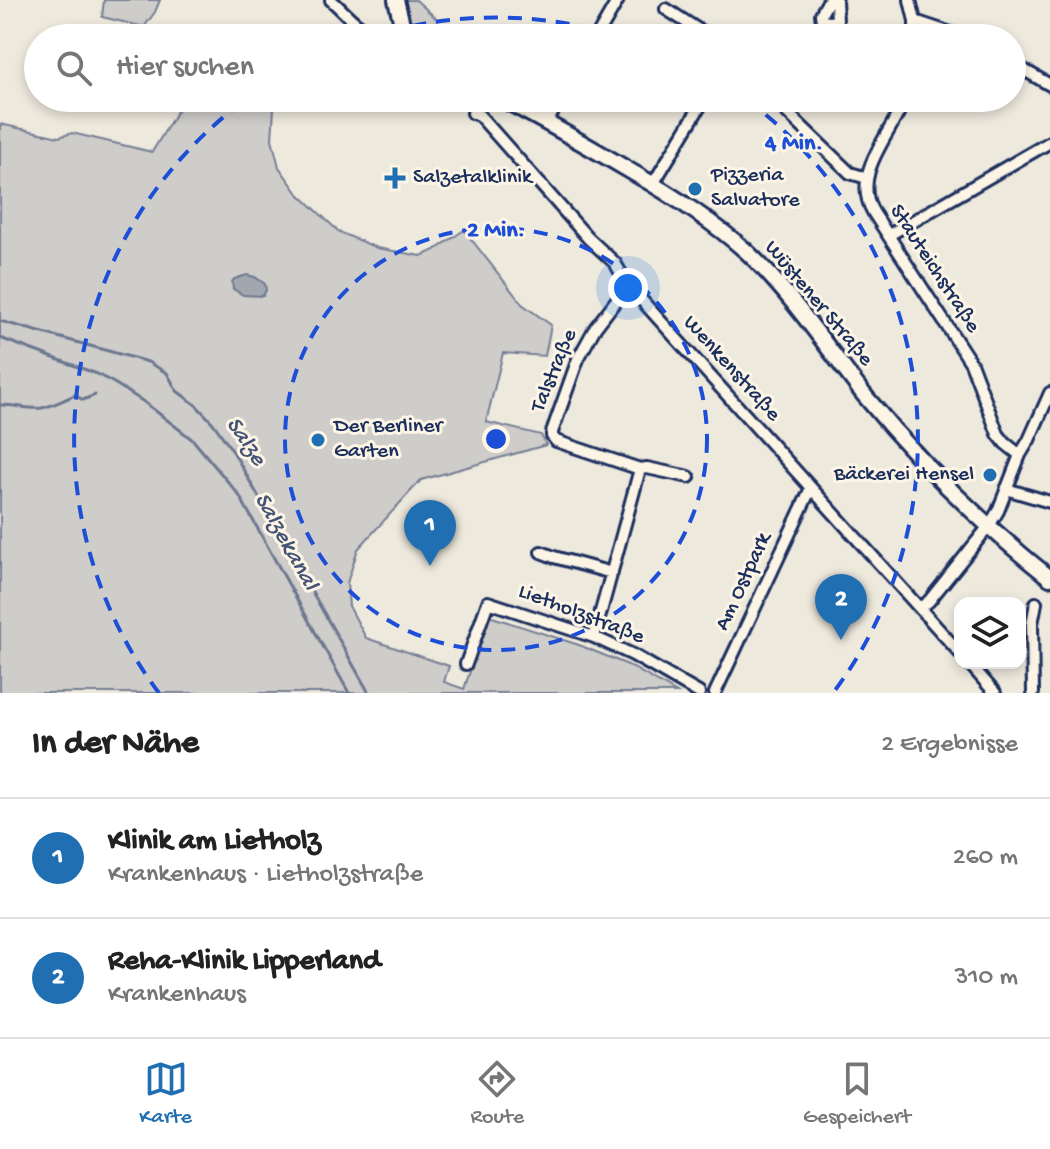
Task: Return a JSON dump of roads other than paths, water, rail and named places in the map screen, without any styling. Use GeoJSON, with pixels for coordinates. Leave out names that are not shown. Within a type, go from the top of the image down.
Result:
{"type":"FeatureCollection","features":[{"type":"Feature","properties":{"kind":"main road"},"geometry":{"type":"LineString","coordinates":[[396,0],[403,24]]}},
{"type":"Feature","properties":{"kind":"main road","name":"Wüstener Straße"},"geometry":{"type":"LineString","coordinates":[[527,112],[653,184],[704,217],[747,252],[916,457],[1050,578]]}},
{"type":"Feature","properties":{"kind":"street"},"geometry":{"type":"LineString","coordinates":[[331,0],[359,24]]}},
{"type":"Feature","properties":{"kind":"street"},"geometry":{"type":"LineString","coordinates":[[604,24],[618,0]]}},
{"type":"Feature","properties":{"kind":"street"},"geometry":{"type":"LineString","coordinates":[[829,0],[821,14],[822,21],[837,21],[836,0]]}},
{"type":"Feature","properties":{"kind":"street"},"geometry":{"type":"LineString","coordinates":[[910,0],[915,21],[924,24]]}},
{"type":"Feature","properties":{"kind":"street"},"geometry":{"type":"LineString","coordinates":[[666,9],[689,24]]}},
{"type":"Feature","properties":{"kind":"street"},"geometry":{"type":"LineString","coordinates":[[1026,71],[1050,85]]}},
{"type":"Feature","properties":{"kind":"street"},"geometry":{"type":"LineString","coordinates":[[547,122],[553,112]]}},
{"type":"Feature","properties":{"kind":"street"},"geometry":{"type":"LineString","coordinates":[[653,184],[697,112]]}},
{"type":"Feature","properties":{"kind":"street"},"geometry":{"type":"LineString","coordinates":[[787,112],[850,173],[867,178],[898,112]]}},
{"type":"Feature","properties":{"kind":"street","name":"Wenkenstraße"},"geometry":{"type":"LineString","coordinates":[[473,113],[479,115],[590,240],[615,263],[628,285],[954,646]]}},
{"type":"Feature","properties":{"kind":"street"},"geometry":{"type":"LineString","coordinates":[[889,235],[1050,142]]}},
{"type":"Feature","properties":{"kind":"street","name":"Stauteichstraße"},"geometry":{"type":"LineString","coordinates":[[867,178],[870,206],[971,363],[998,434],[1020,455]]}},
{"type":"Feature","properties":{"kind":"street","name":"Talstraße"},"geometry":{"type":"LineString","coordinates":[[628,285],[595,328],[578,359],[553,425],[552,436],[556,441],[640,469],[689,477]]}},
{"type":"Feature","properties":{"kind":"street"},"geometry":{"type":"LineString","coordinates":[[920,608],[989,526],[1050,393]]}},
{"type":"Feature","properties":{"kind":"street"},"geometry":{"type":"LineString","coordinates":[[594,637],[640,469]]}},
{"type":"Feature","properties":{"kind":"street","name":"Am Ostpark"},"geometry":{"type":"LineString","coordinates":[[715,693],[811,488]]}},
{"type":"Feature","properties":{"kind":"street"},"geometry":{"type":"LineString","coordinates":[[1006,489],[1050,502]]}},
{"type":"Feature","properties":{"kind":"street"},"geometry":{"type":"LineString","coordinates":[[541,552],[612,573]]}},
{"type":"Feature","properties":{"kind":"street","name":"Lietholzstraße"},"geometry":{"type":"LineString","coordinates":[[466,664],[488,602],[594,637],[633,655],[699,693]]}},
{"type":"Feature","properties":{"kind":"street"},"geometry":{"type":"LineString","coordinates":[[1033,693],[1032,624],[1036,603]]}},
{"type":"Feature","properties":{"kind":"street"},"geometry":{"type":"LineString","coordinates":[[974,669],[995,693]]}},
{"type":"Feature","properties":{"kind":"waterway","name":"Salze"},"geometry":{"type":"LineString","coordinates":[[0,321],[148,362],[167,373],[177,391],[213,423],[234,453],[369,693]]}},
{"type":"Feature","properties":{"kind":"waterway","name":"Salzekanal"},"geometry":{"type":"LineString","coordinates":[[0,338],[97,374],[144,402],[193,440],[239,495],[349,693]]}},
{"type":"Feature","properties":{"kind":"waterway"},"geometry":{"type":"LineString","coordinates":[[0,405],[42,408],[75,395],[83,400],[95,395]]}},
{"type":"Feature","properties":{"kind":"place","name":"Salzetalklinik"},"geometry":{"type":"Point","coordinates":[395,178]}},
{"type":"Feature","properties":{"kind":"place","name":"Pizzeria Salvatore"},"geometry":{"type":"Point","coordinates":[695,189]}},
{"type":"Feature","properties":{"kind":"place","name":"Der Berliner Garten"},"geometry":{"type":"Point","coordinates":[318,440]}},
{"type":"Feature","properties":{"kind":"place","name":"Bäckerei Hensel"},"geometry":{"type":"Point","coordinates":[990,475]}},
{"type":"Feature","properties":{"kind":"place","name":"Klinik am Lietholz"},"geometry":{"type":"Point","coordinates":[430,566]}},
{"type":"Feature","properties":{"kind":"place","name":"Reha-Klinik Lipperland"},"geometry":{"type":"Point","coordinates":[841,640]}}]}
